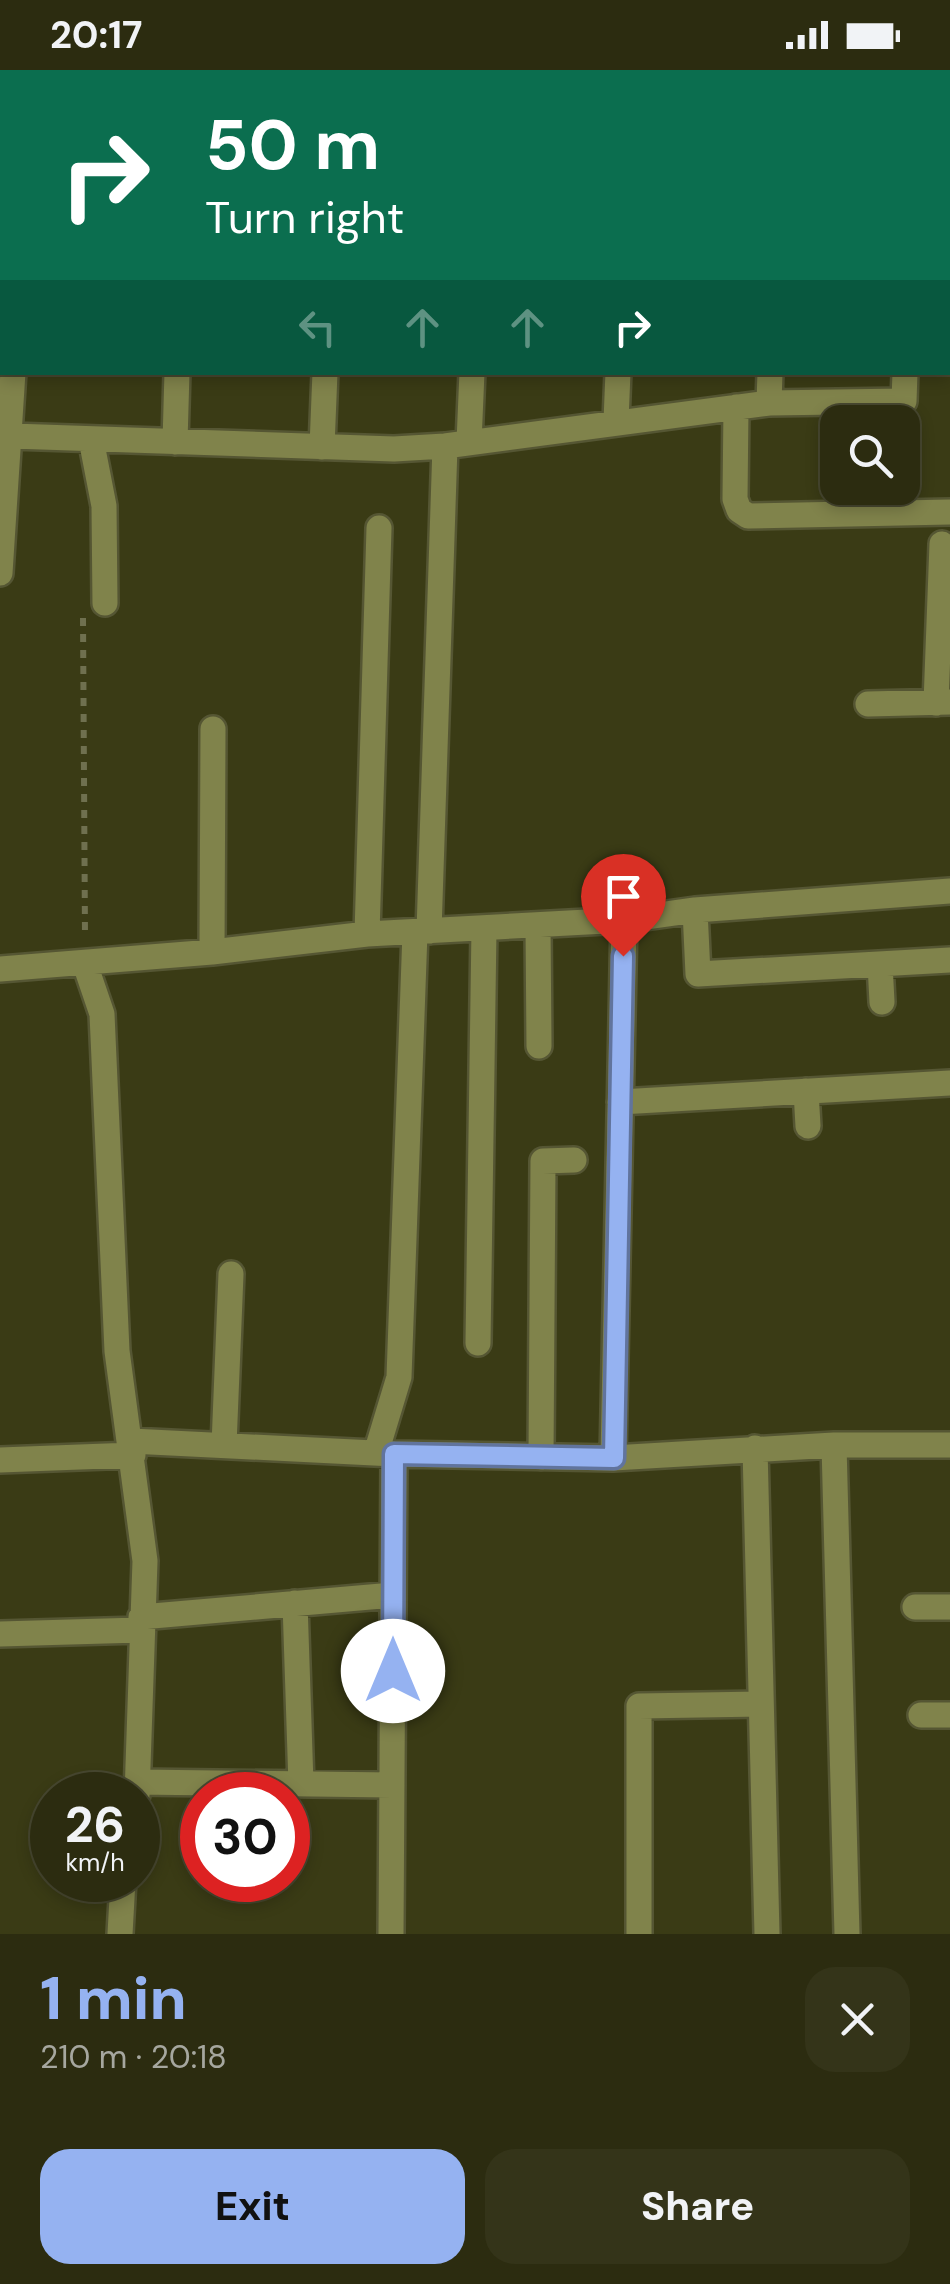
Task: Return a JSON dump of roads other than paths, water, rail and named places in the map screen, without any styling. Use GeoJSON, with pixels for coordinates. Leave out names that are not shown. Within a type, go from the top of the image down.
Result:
{"type":"FeatureCollection","features":[{"type":"Feature","properties":{"kind":"street"},"geometry":{"type":"LineString","coordinates":[[0,573],[12,436],[13,375]]}},
{"type":"Feature","properties":{"kind":"street"},"geometry":{"type":"LineString","coordinates":[[175,442],[177,375]]}},
{"type":"Feature","properties":{"kind":"street"},"geometry":{"type":"LineString","coordinates":[[322,447],[324,375]]}},
{"type":"Feature","properties":{"kind":"street"},"geometry":{"type":"LineString","coordinates":[[391,1934],[393,1595],[385,1453],[398,1377],[422,932],[457,444],[471,375]]}},
{"type":"Feature","properties":{"kind":"street"},"geometry":{"type":"LineString","coordinates":[[616,421],[618,375]]}},
{"type":"Feature","properties":{"kind":"street"},"geometry":{"type":"LineString","coordinates":[[770,375],[770,403]]}},
{"type":"Feature","properties":{"kind":"street"},"geometry":{"type":"LineString","coordinates":[[12,436],[322,447],[457,444],[770,403],[904,402],[905,375]]}},
{"type":"Feature","properties":{"kind":"street"},"geometry":{"type":"LineString","coordinates":[[736,407],[735,500],[739,510],[748,516],[950,512]]}},
{"type":"Feature","properties":{"kind":"street"},"geometry":{"type":"LineString","coordinates":[[91,439],[104,506],[94,607]]}},
{"type":"Feature","properties":{"kind":"street"},"geometry":{"type":"LineString","coordinates":[[367,934],[379,528]]}},
{"type":"Feature","properties":{"kind":"street"},"geometry":{"type":"LineString","coordinates":[[868,704],[943,703],[942,544]]}},
{"type":"Feature","properties":{"kind":"street"},"geometry":{"type":"LineString","coordinates":[[212,952],[214,729]]}},
{"type":"Feature","properties":{"kind":"street"},"geometry":{"type":"LineString","coordinates":[[0,969],[212,952],[367,934],[624,920],[695,910],[950,891]]}},
{"type":"Feature","properties":{"kind":"street"},"geometry":{"type":"LineString","coordinates":[[695,910],[698,974],[950,960]]}},
{"type":"Feature","properties":{"kind":"street"},"geometry":{"type":"LineString","coordinates":[[614,1458],[624,920]]}},
{"type":"Feature","properties":{"kind":"street"},"geometry":{"type":"LineString","coordinates":[[538,925],[539,1046]]}},
{"type":"Feature","properties":{"kind":"street"},"geometry":{"type":"LineString","coordinates":[[478,1343],[484,928]]}},
{"type":"Feature","properties":{"kind":"street"},"geometry":{"type":"LineString","coordinates":[[85,964],[102,1014],[114,1297],[144,1561],[138,1772]]}},
{"type":"Feature","properties":{"kind":"street"},"geometry":{"type":"LineString","coordinates":[[880,964],[882,1002]]}},
{"type":"Feature","properties":{"kind":"street"},"geometry":{"type":"LineString","coordinates":[[620,1102],[950,1083]]}},
{"type":"Feature","properties":{"kind":"street"},"geometry":{"type":"LineString","coordinates":[[806,1092],[808,1126]]}},
{"type":"Feature","properties":{"kind":"street"},"geometry":{"type":"LineString","coordinates":[[541,1457],[543,1161],[574,1160]]}},
{"type":"Feature","properties":{"kind":"street"},"geometry":{"type":"LineString","coordinates":[[224,1446],[230,1274]]}},
{"type":"Feature","properties":{"kind":"street"},"geometry":{"type":"LineString","coordinates":[[0,1460],[132,1448],[224,1446],[614,1458],[755,1448],[950,1446]]}},
{"type":"Feature","properties":{"kind":"street"},"geometry":{"type":"LineString","coordinates":[[834,1446],[847,1934]]}},
{"type":"Feature","properties":{"kind":"street"},"geometry":{"type":"LineString","coordinates":[[755,1448],[766,1934]]}},
{"type":"Feature","properties":{"kind":"street"},"geometry":{"type":"LineString","coordinates":[[0,1634],[393,1595]]}},
{"type":"Feature","properties":{"kind":"street"},"geometry":{"type":"LineString","coordinates":[[295,1604],[301,1772]]}},
{"type":"Feature","properties":{"kind":"street"},"geometry":{"type":"LineString","coordinates":[[915,1607],[950,1607]]}},
{"type":"Feature","properties":{"kind":"street"},"geometry":{"type":"LineString","coordinates":[[639,1934],[638,1706],[761,1704]]}},
{"type":"Feature","properties":{"kind":"street"},"geometry":{"type":"LineString","coordinates":[[921,1715],[950,1715]]}},
{"type":"Feature","properties":{"kind":"street"},"geometry":{"type":"LineString","coordinates":[[310,1784],[392,1786]]}},
{"type":"Feature","properties":{"kind":"street"},"geometry":{"type":"LineString","coordinates":[[120,1934],[122,1902]]}}]}
